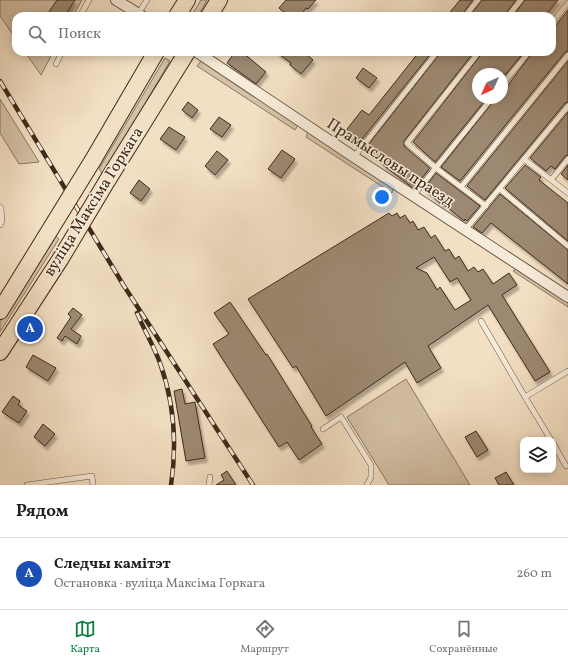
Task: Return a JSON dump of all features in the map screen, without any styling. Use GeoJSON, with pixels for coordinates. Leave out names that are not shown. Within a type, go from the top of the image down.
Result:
{"type":"FeatureCollection","features":[{"type":"Feature","properties":{"kind":"main road"},"geometry":{"type":"LineString","coordinates":[[180,12],[187,0]]}},
{"type":"Feature","properties":{"kind":"main road"},"geometry":{"type":"LineString","coordinates":[[212,12],[219,0]]}},
{"type":"Feature","properties":{"kind":"main road","name":"вуліца Максіма Горкага"},"geometry":{"type":"LineString","coordinates":[[0,311],[93,160],[154,56]]}},
{"type":"Feature","properties":{"kind":"main road","name":"вуліца Максіма Горкага"},"geometry":{"type":"LineString","coordinates":[[0,352],[61,258],[185,56]]}},
{"type":"Feature","properties":{"kind":"street"},"geometry":{"type":"LineString","coordinates":[[116,0],[135,12]]}},
{"type":"Feature","properties":{"kind":"street","name":"Прамысловы праезд"},"geometry":{"type":"LineString","coordinates":[[203,56],[568,297]]}},
{"type":"Feature","properties":{"kind":"lane"},"geometry":{"type":"LineString","coordinates":[[82,12],[89,0]]}},
{"type":"Feature","properties":{"kind":"lane"},"geometry":{"type":"LineString","coordinates":[[141,12],[147,0]]}},
{"type":"Feature","properties":{"kind":"lane"},"geometry":{"type":"LineString","coordinates":[[468,12],[478,0]]}},
{"type":"Feature","properties":{"kind":"lane"},"geometry":{"type":"LineString","coordinates":[[511,12],[521,0]]}},
{"type":"Feature","properties":{"kind":"lane"},"geometry":{"type":"LineString","coordinates":[[556,18],[568,2]]}},
{"type":"Feature","properties":{"kind":"lane"},"geometry":{"type":"LineString","coordinates":[[460,187],[568,55]]}},
{"type":"Feature","properties":{"kind":"lane"},"geometry":{"type":"LineString","coordinates":[[56,64],[60,56]]}},
{"type":"Feature","properties":{"kind":"lane"},"geometry":{"type":"LineString","coordinates":[[354,157],[434,56]]}},
{"type":"Feature","properties":{"kind":"lane"},"geometry":{"type":"LineString","coordinates":[[476,56],[407,143],[436,168],[486,206]]}},
{"type":"Feature","properties":{"kind":"lane"},"geometry":{"type":"LineString","coordinates":[[508,78],[526,56]]}},
{"type":"Feature","properties":{"kind":"lane"},"geometry":{"type":"LineString","coordinates":[[413,196],[487,104]]}},
{"type":"Feature","properties":{"kind":"lane"},"geometry":{"type":"LineString","coordinates":[[465,230],[568,106]]}},
{"type":"Feature","properties":{"kind":"lane"},"geometry":{"type":"LineString","coordinates":[[551,180],[568,158]]}},
{"type":"Feature","properties":{"kind":"lane"},"geometry":{"type":"LineString","coordinates":[[524,159],[568,193]]}},
{"type":"Feature","properties":{"kind":"lane"},"geometry":{"type":"LineString","coordinates":[[500,189],[568,246]]}},
{"type":"Feature","properties":{"kind":"lane"},"geometry":{"type":"LineString","coordinates":[[0,206],[2,221],[0,225]]}},
{"type":"Feature","properties":{"kind":"lane"},"geometry":{"type":"LineString","coordinates":[[481,321],[549,437]]}},
{"type":"Feature","properties":{"kind":"lane"},"geometry":{"type":"LineString","coordinates":[[525,397],[568,370]]}},
{"type":"Feature","properties":{"kind":"lane"},"geometry":{"type":"LineString","coordinates":[[323,428],[341,417],[370,465],[371,477],[367,485]]}},
{"type":"Feature","properties":{"kind":"lane"},"geometry":{"type":"LineString","coordinates":[[556,448],[566,466]]}},
{"type":"Feature","properties":{"kind":"lane"},"geometry":{"type":"LineString","coordinates":[[27,485],[92,476],[93,485]]}},
{"type":"Feature","properties":{"kind":"lane"},"geometry":{"type":"LineString","coordinates":[[209,485],[210,476]]}},
{"type":"Feature","properties":{"kind":"shaded area"},"geometry":{"type":"Polygon","coordinates":[[[0,0],[82,0],[75,12],[12,12],[12,33],[0,16],[0,0]]]}},
{"type":"Feature","properties":{"kind":"shaded area"},"geometry":{"type":"Polygon","coordinates":[[[201,0],[207,0],[200,12],[194,12],[201,0]]]}},
{"type":"Feature","properties":{"kind":"shaded area"},"geometry":{"type":"Polygon","coordinates":[[[28,56],[51,56],[41,75],[28,56]]]}},
{"type":"Feature","properties":{"kind":"shaded area"},"geometry":{"type":"Polygon","coordinates":[[[165,58],[170,61],[103,175],[99,169],[165,58]]]}},
{"type":"Feature","properties":{"kind":"shaded area"},"geometry":{"type":"Polygon","coordinates":[[[201,61],[298,125],[295,130],[197,66],[201,61]]]}},
{"type":"Feature","properties":{"kind":"shaded area"},"geometry":{"type":"Polygon","coordinates":[[[0,99],[39,162],[19,164],[0,133],[0,99]]]}},
{"type":"Feature","properties":{"kind":"shaded area"},"geometry":{"type":"Polygon","coordinates":[[[308,132],[391,186],[393,189],[392,193],[306,137],[308,132]]]}},
{"type":"Feature","properties":{"kind":"shaded area"},"geometry":{"type":"Polygon","coordinates":[[[55,235],[59,239],[0,332],[0,322],[55,235]]]}},
{"type":"Feature","properties":{"kind":"shaded area"},"geometry":{"type":"Polygon","coordinates":[[[517,268],[568,301],[568,307],[513,271],[517,268]]]}},
{"type":"Feature","properties":{"kind":"shaded area"},"geometry":{"type":"Polygon","coordinates":[[[406,379],[470,485],[389,485],[347,417],[406,379]]]}},
{"type":"Feature","properties":{"kind":"building"},"geometry":{"type":"Polygon","coordinates":[[[57,0],[75,0],[68,12],[49,12],[57,0]]]}},
{"type":"Feature","properties":{"kind":"building"},"geometry":{"type":"Polygon","coordinates":[[[286,0],[316,0],[303,12],[284,12],[279,8],[286,0]]]}},
{"type":"Feature","properties":{"kind":"building"},"geometry":{"type":"Polygon","coordinates":[[[460,0],[473,0],[464,12],[450,12],[460,0]]]}},
{"type":"Feature","properties":{"kind":"building"},"geometry":{"type":"Polygon","coordinates":[[[482,0],[516,0],[507,12],[473,12],[482,0]]]}},
{"type":"Feature","properties":{"kind":"building"},"geometry":{"type":"Polygon","coordinates":[[[525,0],[558,0],[548,12],[516,12],[525,0]]]}},
{"type":"Feature","properties":{"kind":"building"},"geometry":{"type":"Polygon","coordinates":[[[568,10],[568,51],[565,52],[460,181],[441,167],[491,104],[508,104],[508,85],[530,56],[556,56],[556,25],[568,10]]]}},
{"type":"Feature","properties":{"kind":"building"},"geometry":{"type":"Polygon","coordinates":[[[232,56],[247,56],[266,72],[256,84],[227,63],[232,56]]]}},
{"type":"Feature","properties":{"kind":"building"},"geometry":{"type":"Polygon","coordinates":[[[281,56],[308,56],[313,60],[301,74],[290,65],[291,63],[281,56]]]}},
{"type":"Feature","properties":{"kind":"building"},"geometry":{"type":"Polygon","coordinates":[[[416,56],[429,56],[358,144],[344,133],[362,110],[369,115],[416,56]]]}},
{"type":"Feature","properties":{"kind":"building"},"geometry":{"type":"Polygon","coordinates":[[[438,56],[471,56],[404,141],[404,146],[430,168],[413,188],[365,149],[438,56]]]}},
{"type":"Feature","properties":{"kind":"building"},"geometry":{"type":"Polygon","coordinates":[[[480,56],[521,56],[508,72],[508,68],[472,68],[472,104],[482,104],[435,162],[413,142],[480,56]]]}},
{"type":"Feature","properties":{"kind":"building"},"geometry":{"type":"Polygon","coordinates":[[[568,61],[568,102],[565,103],[485,200],[467,186],[568,61]]]}},
{"type":"Feature","properties":{"kind":"building"},"geometry":{"type":"Polygon","coordinates":[[[363,68],[377,78],[369,88],[356,78],[363,68]]]}},
{"type":"Feature","properties":{"kind":"building"},"geometry":{"type":"Polygon","coordinates":[[[188,102],[198,110],[192,118],[182,110],[188,102]]]}},
{"type":"Feature","properties":{"kind":"building"},"geometry":{"type":"Polygon","coordinates":[[[568,112],[568,155],[565,156],[555,169],[551,166],[546,171],[530,158],[568,112]]]}},
{"type":"Feature","properties":{"kind":"building"},"geometry":{"type":"Polygon","coordinates":[[[219,117],[231,125],[222,137],[210,129],[219,117]]]}},
{"type":"Feature","properties":{"kind":"building"},"geometry":{"type":"Polygon","coordinates":[[[169,127],[185,137],[176,150],[160,139],[169,127]]]}},
{"type":"Feature","properties":{"kind":"building"},"geometry":{"type":"Polygon","coordinates":[[[282,150],[295,159],[281,178],[268,169],[282,150]]]}},
{"type":"Feature","properties":{"kind":"building"},"geometry":{"type":"Polygon","coordinates":[[[217,151],[228,160],[215,175],[205,166],[217,151]]]}},
{"type":"Feature","properties":{"kind":"building"},"geometry":{"type":"Polygon","coordinates":[[[525,165],[541,177],[539,180],[568,203],[568,241],[505,188],[525,165]]]}},
{"type":"Feature","properties":{"kind":"building"},"geometry":{"type":"Polygon","coordinates":[[[568,165],[568,180],[561,174],[568,165]]]}},
{"type":"Feature","properties":{"kind":"building"},"geometry":{"type":"Polygon","coordinates":[[[436,173],[480,206],[467,221],[465,219],[464,221],[442,203],[441,204],[424,189],[436,173]]]}},
{"type":"Feature","properties":{"kind":"building"},"geometry":{"type":"Polygon","coordinates":[[[139,180],[150,189],[141,201],[130,193],[139,180]]]}},
{"type":"Feature","properties":{"kind":"building"},"geometry":{"type":"Polygon","coordinates":[[[500,194],[568,250],[568,284],[491,223],[482,233],[473,227],[500,194]]]}},
{"type":"Feature","properties":{"kind":"building"},"geometry":{"type":"Polygon","coordinates":[[[389,213],[392,216],[397,213],[400,218],[405,215],[410,223],[413,221],[418,230],[424,227],[431,238],[435,235],[445,251],[449,249],[455,259],[459,256],[468,271],[474,267],[478,272],[483,269],[493,284],[509,273],[517,285],[502,295],[550,372],[535,381],[488,305],[428,346],[441,368],[417,383],[405,362],[326,416],[296,366],[293,368],[248,299],[389,213]],[[434,257],[416,268],[427,273],[437,290],[440,287],[455,310],[471,300],[457,278],[450,282],[434,257]]]}},
{"type":"Feature","properties":{"kind":"building"},"geometry":{"type":"Polygon","coordinates":[[[230,302],[266,355],[267,354],[322,444],[299,460],[287,442],[279,447],[213,344],[229,334],[214,313],[230,302]]]}},
{"type":"Feature","properties":{"kind":"building"},"geometry":{"type":"Polygon","coordinates":[[[73,308],[82,315],[71,329],[81,336],[77,344],[65,336],[62,341],[57,338],[71,317],[68,314],[73,308]]]}},
{"type":"Feature","properties":{"kind":"building"},"geometry":{"type":"Polygon","coordinates":[[[33,355],[56,368],[48,381],[26,367],[33,355]]]}},
{"type":"Feature","properties":{"kind":"building"},"geometry":{"type":"Polygon","coordinates":[[[182,389],[185,404],[195,402],[205,458],[186,461],[174,391],[182,389]]]}},
{"type":"Feature","properties":{"kind":"building"},"geometry":{"type":"Polygon","coordinates":[[[13,396],[20,401],[18,405],[27,411],[19,423],[2,412],[13,396]]]}},
{"type":"Feature","properties":{"kind":"building"},"geometry":{"type":"Polygon","coordinates":[[[43,424],[55,434],[45,446],[34,437],[43,424]]]}},
{"type":"Feature","properties":{"kind":"building"},"geometry":{"type":"Polygon","coordinates":[[[476,431],[488,450],[477,457],[465,437],[476,431]]]}},
{"type":"Feature","properties":{"kind":"building"},"geometry":{"type":"Polygon","coordinates":[[[227,471],[236,485],[216,485],[224,480],[221,475],[227,471]]]}},
{"type":"Feature","properties":{"kind":"building"},"geometry":{"type":"Polygon","coordinates":[[[506,472],[514,485],[499,485],[495,478],[506,472]]]}},
{"type":"Feature","properties":{"kind":"railway"},"geometry":{"type":"LineString","coordinates":[[0,81],[124,286],[253,485]]}},
{"type":"Feature","properties":{"kind":"railway"},"geometry":{"type":"LineString","coordinates":[[137,313],[158,357],[165,378],[171,408],[174,439],[171,485]]}},
{"type":"Feature","properties":{"kind":"place","name":"Следчы камітэт"},"geometry":{"type":"Point","coordinates":[30,329]}}]}
